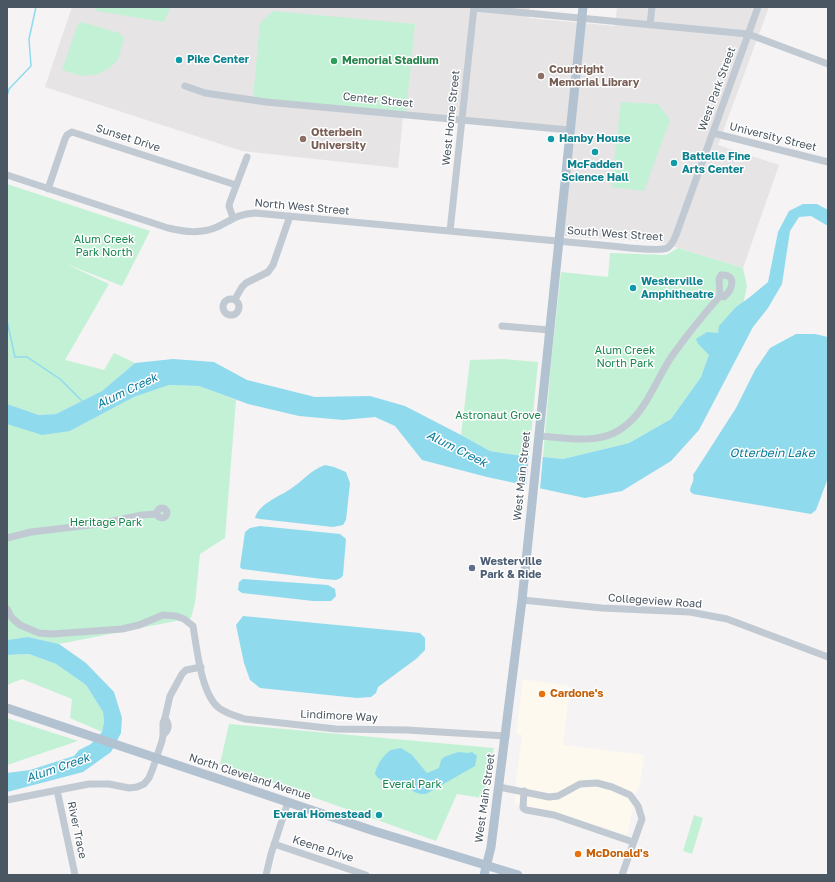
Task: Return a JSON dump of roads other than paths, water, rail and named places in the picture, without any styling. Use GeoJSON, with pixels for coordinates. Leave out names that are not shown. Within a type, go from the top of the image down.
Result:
{"type":"FeatureCollection","features":[{"type":"Feature","properties":{"kind":"main road","name":"West Main Street"},"geometry":{"type":"LineString","coordinates":[[484,875],[491,847],[522,600],[583,7]]}},
{"type":"Feature","properties":{"kind":"main road","name":"North Cleveland Avenue"},"geometry":{"type":"LineString","coordinates":[[7,708],[374,831],[518,875]]}},
{"type":"Feature","properties":{"kind":"street"},"geometry":{"type":"LineString","coordinates":[[650,25],[652,7]]}},
{"type":"Feature","properties":{"kind":"street","name":"West Park Street"},"geometry":{"type":"LineString","coordinates":[[670,246],[676,235],[758,7]]}},
{"type":"Feature","properties":{"kind":"street"},"geometry":{"type":"LineString","coordinates":[[474,8],[748,34],[828,64]]}},
{"type":"Feature","properties":{"kind":"street","name":"West Home Street"},"geometry":{"type":"LineString","coordinates":[[450,231],[474,8]]}},
{"type":"Feature","properties":{"kind":"street","name":"Center Street"},"geometry":{"type":"LineString","coordinates":[[185,86],[205,92],[266,102],[570,130]]}},
{"type":"Feature","properties":{"kind":"street","name":"Sunset Drive"},"geometry":{"type":"LineString","coordinates":[[48,189],[65,139],[67,135],[72,132],[236,185]]}},
{"type":"Feature","properties":{"kind":"street","name":"University Street"},"geometry":{"type":"LineString","coordinates":[[713,133],[828,162]]}},
{"type":"Feature","properties":{"kind":"street"},"geometry":{"type":"LineString","coordinates":[[233,218],[229,206],[248,157]]}},
{"type":"Feature","properties":{"kind":"street","name":"North West Street"},"geometry":{"type":"LineString","coordinates":[[7,175],[178,230],[192,232],[204,231],[241,215],[255,213],[558,241]]}},
{"type":"Feature","properties":{"kind":"street"},"geometry":{"type":"LineString","coordinates":[[235,299],[246,283],[268,272],[273,265],[290,216]]}},
{"type":"Feature","properties":{"kind":"street","name":"South West Street"},"geometry":{"type":"LineString","coordinates":[[558,241],[655,249],[666,249],[670,246]]}},
{"type":"Feature","properties":{"kind":"street"},"geometry":{"type":"LineString","coordinates":[[538,440],[601,437],[614,433],[629,423],[644,406],[673,355],[700,318],[720,296]]}},
{"type":"Feature","properties":{"kind":"street"},"geometry":{"type":"LineString","coordinates":[[502,326],[549,330]]}},
{"type":"Feature","properties":{"kind":"street"},"geometry":{"type":"LineString","coordinates":[[7,538],[37,531],[99,524],[142,515],[157,514]]}},
{"type":"Feature","properties":{"kind":"street","name":"Collegeview Road"},"geometry":{"type":"LineString","coordinates":[[522,600],[602,608],[697,614],[727,619],[828,657]]}},
{"type":"Feature","properties":{"kind":"street","name":"Lindimore Way"},"geometry":{"type":"LineString","coordinates":[[7,609],[12,618],[20,625],[39,633],[52,634],[122,629],[139,625],[163,615],[176,616],[184,619],[193,626],[205,688],[212,701],[219,708],[231,715],[336,729],[407,730],[506,736]]}},
{"type":"Feature","properties":{"kind":"street"},"geometry":{"type":"LineString","coordinates":[[7,800],[99,783],[129,788],[144,784],[149,778],[157,758],[163,735],[163,722],[170,696],[182,674],[186,670],[201,667]]}},
{"type":"Feature","properties":{"kind":"street"},"geometry":{"type":"LineString","coordinates":[[499,787],[548,797],[558,796],[580,784],[598,783],[630,795],[638,806],[642,819],[622,875]]}},
{"type":"Feature","properties":{"kind":"street","name":"River Trace"},"geometry":{"type":"LineString","coordinates":[[57,790],[74,875]]}},
{"type":"Feature","properties":{"kind":"street"},"geometry":{"type":"LineString","coordinates":[[524,791],[524,808],[526,810],[554,815],[634,842]]}},
{"type":"Feature","properties":{"kind":"street"},"geometry":{"type":"LineString","coordinates":[[266,875],[274,844],[288,802]]}},
{"type":"Feature","properties":{"kind":"street","name":"Keene Drive"},"geometry":{"type":"LineString","coordinates":[[274,844],[366,875]]}},
{"type":"Feature","properties":{"kind":"water","name":"Alum Creek"},"geometry":{"type":"Polygon","coordinates":[[[803,204],[817,204],[828,210],[828,226],[811,216],[799,217],[790,231],[782,284],[768,308],[753,327],[699,430],[671,461],[622,491],[585,498],[487,477],[422,460],[395,426],[375,417],[343,420],[299,416],[248,404],[199,386],[169,385],[134,397],[70,431],[42,435],[7,424],[7,404],[39,415],[56,414],[102,391],[135,363],[173,359],[214,362],[247,380],[315,397],[370,396],[405,406],[490,451],[529,457],[563,459],[629,443],[671,419],[701,377],[709,355],[698,344],[696,339],[707,332],[718,333],[719,326],[736,307],[768,282],[778,232],[789,211],[803,204]]]}},
{"type":"Feature","properties":{"kind":"water","name":"Otterbein Lake"},"geometry":{"type":"Polygon","coordinates":[[[796,334],[815,334],[828,337],[828,478],[816,510],[811,514],[693,494],[690,491],[693,475],[736,408],[755,370],[770,348],[796,334]]]}},
{"type":"Feature","properties":{"kind":"water"},"geometry":{"type":"Polygon","coordinates":[[[325,465],[346,472],[350,483],[346,520],[343,525],[333,527],[255,518],[260,509],[269,501],[294,487],[310,473],[325,465]]]}},
{"type":"Feature","properties":{"kind":"water"},"geometry":{"type":"Polygon","coordinates":[[[260,526],[340,534],[346,539],[343,575],[341,578],[336,580],[242,569],[240,567],[245,532],[250,528],[260,526]]]}},
{"type":"Feature","properties":{"kind":"water"},"geometry":{"type":"Polygon","coordinates":[[[243,579],[328,585],[335,589],[336,596],[331,601],[313,601],[242,593],[238,590],[239,582],[243,579]]]}},
{"type":"Feature","properties":{"kind":"water"},"geometry":{"type":"Polygon","coordinates":[[[243,616],[420,633],[425,638],[425,650],[416,659],[378,687],[376,693],[371,697],[357,698],[260,688],[250,680],[244,663],[236,625],[243,616]]]}},
{"type":"Feature","properties":{"kind":"water","name":"Alum Creek"},"geometry":{"type":"Polygon","coordinates":[[[28,637],[59,644],[86,663],[114,692],[122,718],[121,733],[111,752],[83,772],[7,792],[7,773],[30,770],[74,756],[79,750],[91,744],[102,732],[104,722],[103,712],[86,685],[56,664],[29,654],[7,655],[7,640],[28,637]]]}},
{"type":"Feature","properties":{"kind":"water"},"geometry":{"type":"Polygon","coordinates":[[[401,748],[412,755],[427,773],[439,768],[441,760],[444,757],[458,752],[472,752],[477,756],[475,766],[426,794],[421,794],[402,784],[384,781],[375,774],[379,764],[386,754],[391,750],[401,748]]]}},
{"type":"Feature","properties":{"kind":"waterway"},"geometry":{"type":"LineString","coordinates":[[7,96],[9,89],[31,66],[29,39],[36,7]]}},
{"type":"Feature","properties":{"kind":"waterway"},"geometry":{"type":"LineString","coordinates":[[7,321],[15,357],[27,357],[60,379],[83,402]]}},
{"type":"Feature","properties":{"kind":"place","name":"Pike Center"},"geometry":{"type":"Point","coordinates":[179,60]}},
{"type":"Feature","properties":{"kind":"place","name":"Memorial Stadium"},"geometry":{"type":"Point","coordinates":[334,61]}},
{"type":"Feature","properties":{"kind":"place","name":"Courtright Memorial Library"},"geometry":{"type":"Point","coordinates":[541,76]}},
{"type":"Feature","properties":{"kind":"place","name":"Otterbein University"},"geometry":{"type":"Point","coordinates":[303,139]}},
{"type":"Feature","properties":{"kind":"place","name":"Hanby House"},"geometry":{"type":"Point","coordinates":[551,139]}},
{"type":"Feature","properties":{"kind":"place","name":"McFadden Science Hall"},"geometry":{"type":"Point","coordinates":[595,152]}},
{"type":"Feature","properties":{"kind":"place","name":"Battelle Fine Arts Center"},"geometry":{"type":"Point","coordinates":[674,163]}},
{"type":"Feature","properties":{"kind":"place","name":"Westerville Amphitheatre"},"geometry":{"type":"Point","coordinates":[633,288]}},
{"type":"Feature","properties":{"kind":"place","name":"Westerville Park & Ride"},"geometry":{"type":"Point","coordinates":[472,568]}},
{"type":"Feature","properties":{"kind":"place","name":"Cardone's"},"geometry":{"type":"Point","coordinates":[542,694]}},
{"type":"Feature","properties":{"kind":"place","name":"Everal Homestead"},"geometry":{"type":"Point","coordinates":[379,815]}},
{"type":"Feature","properties":{"kind":"place","name":"McDonald's"},"geometry":{"type":"Point","coordinates":[578,854]}},
{"type":"Feature","properties":{"kind":"park label","name":"Alum Creek Park North"},"geometry":{"type":"Point","coordinates":[104,246]}},
{"type":"Feature","properties":{"kind":"park label","name":"Alum Creek North Park"},"geometry":{"type":"Point","coordinates":[625,357]}},
{"type":"Feature","properties":{"kind":"park label","name":"Astronaut Grove"},"geometry":{"type":"Point","coordinates":[498,416]}},
{"type":"Feature","properties":{"kind":"park label","name":"Heritage Park"},"geometry":{"type":"Point","coordinates":[106,523]}},
{"type":"Feature","properties":{"kind":"park label","name":"Everal Park"},"geometry":{"type":"Point","coordinates":[412,785]}}]}
